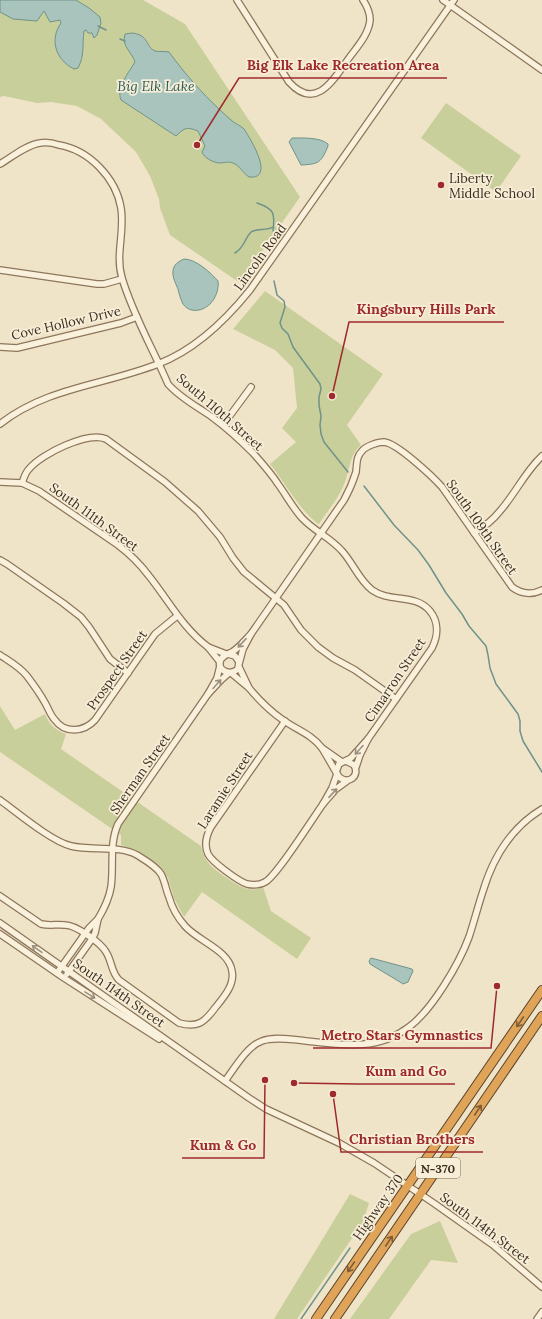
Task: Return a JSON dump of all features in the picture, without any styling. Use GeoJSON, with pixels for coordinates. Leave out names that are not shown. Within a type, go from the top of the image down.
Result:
{"type":"FeatureCollection","features":[{"type":"Feature","properties":{"kind":"highway","name":"Highway 370"},"geometry":{"type":"LineString","coordinates":[[316,1319],[542,990]]}},
{"type":"Feature","properties":{"kind":"highway","name":"Highway 370"},"geometry":{"type":"LineString","coordinates":[[335,1319],[542,1016]]}},
{"type":"Feature","properties":{"kind":"street"},"geometry":{"type":"LineString","coordinates":[[237,0],[289,82],[306,94],[312,94],[319,92],[330,85],[367,32],[370,21],[369,12],[363,0]]}},
{"type":"Feature","properties":{"kind":"street"},"geometry":{"type":"LineString","coordinates":[[443,0],[453,3],[542,70]]}},
{"type":"Feature","properties":{"kind":"street","name":"Lincoln Road"},"geometry":{"type":"LineString","coordinates":[[0,424],[20,410],[61,392],[159,364],[179,354],[217,326],[241,301],[453,3]]}},
{"type":"Feature","properties":{"kind":"street"},"geometry":{"type":"LineString","coordinates":[[0,164],[27,148],[42,142],[64,146],[75,150],[99,166],[108,178],[116,193],[121,208],[122,224],[119,261],[122,279],[104,284],[97,284],[0,270]]}},
{"type":"Feature","properties":{"kind":"street","name":"South 110th Street"},"geometry":{"type":"LineString","coordinates":[[122,279],[137,317],[168,384],[172,389],[223,425],[258,459],[277,482],[298,513],[307,523],[331,540],[342,551],[372,590],[388,597],[416,602],[428,610]]}},
{"type":"Feature","properties":{"kind":"street","name":"Cove Hollow Drive"},"geometry":{"type":"LineString","coordinates":[[0,347],[17,348],[121,323],[137,317]]}},
{"type":"Feature","properties":{"kind":"street"},"geometry":{"type":"LineString","coordinates":[[223,425],[251,387]]}},
{"type":"Feature","properties":{"kind":"street"},"geometry":{"type":"LineString","coordinates":[[22,483],[27,472],[32,466],[54,451],[87,438],[104,438],[157,476],[190,503],[207,520],[244,572],[287,609],[301,630],[318,647],[396,699]]}},
{"type":"Feature","properties":{"kind":"street","name":"South 109th Street"},"geometry":{"type":"LineString","coordinates":[[320,533],[349,490],[356,471],[357,459],[362,450],[374,444],[385,442],[396,447],[432,476],[442,487],[512,587],[523,593],[539,591]]}},
{"type":"Feature","properties":{"kind":"street"},"geometry":{"type":"LineString","coordinates":[[474,533],[490,522],[500,511],[529,471],[542,456]]}},
{"type":"Feature","properties":{"kind":"street","name":"South 111th Street"},"geometry":{"type":"LineString","coordinates":[[0,482],[22,483],[39,491],[107,537],[129,554],[149,575],[177,616],[192,634],[208,647],[220,664]]}},
{"type":"Feature","properties":{"kind":"street"},"geometry":{"type":"LineString","coordinates":[[320,533],[251,634],[240,646],[222,657],[220,664],[224,671],[230,673],[249,688],[265,706],[285,721],[311,736],[322,748],[341,779],[347,781]]}},
{"type":"Feature","properties":{"kind":"street"},"geometry":{"type":"LineString","coordinates":[[0,560],[81,617],[113,661],[128,672]]}},
{"type":"Feature","properties":{"kind":"street","name":"Cimarron Street"},"geometry":{"type":"LineString","coordinates":[[344,761],[355,754],[368,739],[434,643],[437,633],[437,626],[433,616],[428,610]]}},
{"type":"Feature","properties":{"kind":"street","name":"Prospect Street"},"geometry":{"type":"LineString","coordinates":[[0,655],[26,674],[56,722],[72,730],[84,728],[93,722],[155,634],[177,616]]}},
{"type":"Feature","properties":{"kind":"street"},"geometry":{"type":"LineString","coordinates":[[230,673],[236,670],[239,665],[251,634]]}},
{"type":"Feature","properties":{"kind":"street","name":"South 111th Street"},"geometry":{"type":"LineString","coordinates":[[208,647],[227,654]]}},
{"type":"Feature","properties":{"kind":"street"},"geometry":{"type":"LineString","coordinates":[[227,654],[235,656],[238,659],[249,688]]}},
{"type":"Feature","properties":{"kind":"street","name":"Sherman Street"},"geometry":{"type":"LineString","coordinates":[[57,973],[85,934],[98,920],[104,909],[111,882],[116,828],[208,694],[219,673],[220,664]]}},
{"type":"Feature","properties":{"kind":"street","name":"Sherman Street"},"geometry":{"type":"LineString","coordinates":[[208,694],[230,673]]}},
{"type":"Feature","properties":{"kind":"street","name":"Laramie Street"},"geometry":{"type":"LineString","coordinates":[[285,721],[208,833],[206,842],[208,853],[215,863],[247,884],[260,884],[269,880],[323,804]]}},
{"type":"Feature","properties":{"kind":"street","name":"Cimarron Street"},"geometry":{"type":"LineString","coordinates":[[356,767],[368,739]]}},
{"type":"Feature","properties":{"kind":"street"},"geometry":{"type":"LineString","coordinates":[[322,748],[344,761],[352,762],[356,767],[355,776],[336,789],[323,804]]}},
{"type":"Feature","properties":{"kind":"street"},"geometry":{"type":"LineString","coordinates":[[323,804],[332,788],[339,764],[344,761]]}},
{"type":"Feature","properties":{"kind":"street"},"geometry":{"type":"LineString","coordinates":[[0,800],[60,842],[74,846],[128,852],[135,854],[156,869],[163,880],[170,902],[179,918],[193,934],[226,957],[233,976],[230,986],[210,1014],[200,1023],[187,1025],[176,1021],[119,980],[114,974],[107,953],[102,946],[76,928],[67,925],[48,926],[40,924],[0,896]]}},
{"type":"Feature","properties":{"kind":"street"},"geometry":{"type":"LineString","coordinates":[[225,1081],[250,1050],[261,1041],[276,1038],[348,1045],[373,1044],[397,1035],[418,1020],[426,1011],[446,981],[469,938],[483,890],[496,857],[503,846],[519,828],[542,809]]}},
{"type":"Feature","properties":{"kind":"street","name":"Sherman Street"},"geometry":{"type":"LineString","coordinates":[[64,978],[92,939],[98,920]]}},
{"type":"Feature","properties":{"kind":"street","name":"South 114th Street"},"geometry":{"type":"LineString","coordinates":[[0,923],[249,1098],[266,1108],[356,1152],[420,1194],[496,1248],[542,1287]]}},
{"type":"Feature","properties":{"kind":"street","name":"South 114th Street"},"geometry":{"type":"LineString","coordinates":[[0,934],[64,978],[225,1081]]}},
{"type":"Feature","properties":{"kind":"street"},"geometry":{"type":"LineString","coordinates":[[537,1319],[542,1312]]}},
{"type":"Feature","properties":{"kind":"green space"},"geometry":{"type":"Polygon","coordinates":[[[0,0],[143,0],[185,24],[300,197],[240,283],[170,235],[150,176],[136,152],[101,119],[77,106],[51,102],[37,103],[4,96],[0,97],[0,0]]]}},
{"type":"Feature","properties":{"kind":"green space"},"geometry":{"type":"Polygon","coordinates":[[[446,103],[521,156],[496,192],[421,138],[446,103]]]}},
{"type":"Feature","properties":{"kind":"green space"},"geometry":{"type":"Polygon","coordinates":[[[265,291],[383,374],[347,425],[361,445],[351,459],[341,492],[319,524],[304,511],[270,464],[296,442],[282,428],[297,408],[293,368],[275,350],[233,329],[265,291]]]}},
{"type":"Feature","properties":{"kind":"green space"},"geometry":{"type":"Polygon","coordinates":[[[0,706],[15,730],[45,714],[48,721],[53,726],[66,734],[61,749],[201,846],[207,861],[226,877],[244,888],[256,889],[263,887],[271,911],[311,938],[297,959],[202,892],[184,917],[174,898],[168,878],[161,867],[139,851],[121,845],[121,835],[0,752],[0,706]]]}},
{"type":"Feature","properties":{"kind":"green space"},"geometry":{"type":"Polygon","coordinates":[[[350,1194],[369,1203],[363,1222],[297,1319],[274,1319],[350,1194]]]}},
{"type":"Feature","properties":{"kind":"green space"},"geometry":{"type":"Polygon","coordinates":[[[440,1221],[458,1263],[431,1260],[389,1319],[350,1319],[411,1234],[440,1221]]]}},
{"type":"Feature","properties":{"kind":"water"},"geometry":{"type":"Polygon","coordinates":[[[0,0],[76,0],[100,17],[101,23],[97,35],[94,38],[92,33],[88,33],[86,30],[84,31],[82,59],[78,68],[74,69],[63,60],[56,49],[55,36],[61,23],[60,20],[50,22],[44,11],[37,21],[13,19],[0,12],[0,0]]]}},
{"type":"Feature","properties":{"kind":"water","name":"Big Elk Lake"},"geometry":{"type":"Polygon","coordinates":[[[132,33],[142,36],[155,51],[169,52],[206,96],[234,123],[244,129],[259,158],[261,166],[260,172],[257,176],[249,177],[233,163],[218,163],[207,158],[202,152],[205,146],[198,131],[186,129],[176,136],[121,100],[120,90],[135,62],[124,42],[125,34],[132,33]]]}},
{"type":"Feature","properties":{"kind":"water"},"geometry":{"type":"Polygon","coordinates":[[[292,138],[316,139],[325,142],[328,146],[319,162],[301,165],[289,142],[292,138]]]}},
{"type":"Feature","properties":{"kind":"water"},"geometry":{"type":"Polygon","coordinates":[[[184,259],[198,264],[218,281],[214,299],[210,304],[200,310],[189,309],[183,304],[174,278],[173,269],[175,265],[184,259]]]}},
{"type":"Feature","properties":{"kind":"water"},"geometry":{"type":"Polygon","coordinates":[[[371,958],[412,969],[413,971],[408,982],[403,984],[370,964],[369,961],[371,958]]]}},
{"type":"Feature","properties":{"kind":"waterway"},"geometry":{"type":"LineString","coordinates":[[98,26],[106,30]]}},
{"type":"Feature","properties":{"kind":"waterway"},"geometry":{"type":"LineString","coordinates":[[120,39],[125,41]]}},
{"type":"Feature","properties":{"kind":"waterway"},"geometry":{"type":"LineString","coordinates":[[257,203],[270,210],[274,216],[273,231]]}},
{"type":"Feature","properties":{"kind":"waterway"},"geometry":{"type":"LineString","coordinates":[[235,253],[243,246],[251,232],[273,227]]}},
{"type":"Feature","properties":{"kind":"waterway"},"geometry":{"type":"LineString","coordinates":[[274,281],[277,295],[284,301],[285,307],[280,323],[282,328],[288,334],[293,347],[320,384],[320,425],[324,442],[348,472]]}},
{"type":"Feature","properties":{"kind":"waterway"},"geometry":{"type":"LineString","coordinates":[[364,486],[394,525],[418,550],[469,626],[486,646],[490,668],[496,684],[518,714],[523,741],[542,772]]}},
{"type":"Feature","properties":{"kind":"waterway"},"geometry":{"type":"LineString","coordinates":[[301,1319],[350,1248]]}},
{"type":"Feature","properties":{"kind":"place","name":"Big Elk Lake Recreation Area"},"geometry":{"type":"Point","coordinates":[197,145]}},
{"type":"Feature","properties":{"kind":"place","name":"Liberty Middle School"},"geometry":{"type":"Point","coordinates":[441,185]}},
{"type":"Feature","properties":{"kind":"place","name":"Kingsbury Hills Park"},"geometry":{"type":"Point","coordinates":[332,396]}},
{"type":"Feature","properties":{"kind":"place","name":"Metro Stars Gymnastics"},"geometry":{"type":"Point","coordinates":[497,986]}},
{"type":"Feature","properties":{"kind":"place","name":"Kum & Go"},"geometry":{"type":"Point","coordinates":[265,1080]}},
{"type":"Feature","properties":{"kind":"place","name":"Kum and Go"},"geometry":{"type":"Point","coordinates":[294,1083]}},
{"type":"Feature","properties":{"kind":"place","name":"Christian Brothers"},"geometry":{"type":"Point","coordinates":[333,1094]}}]}
